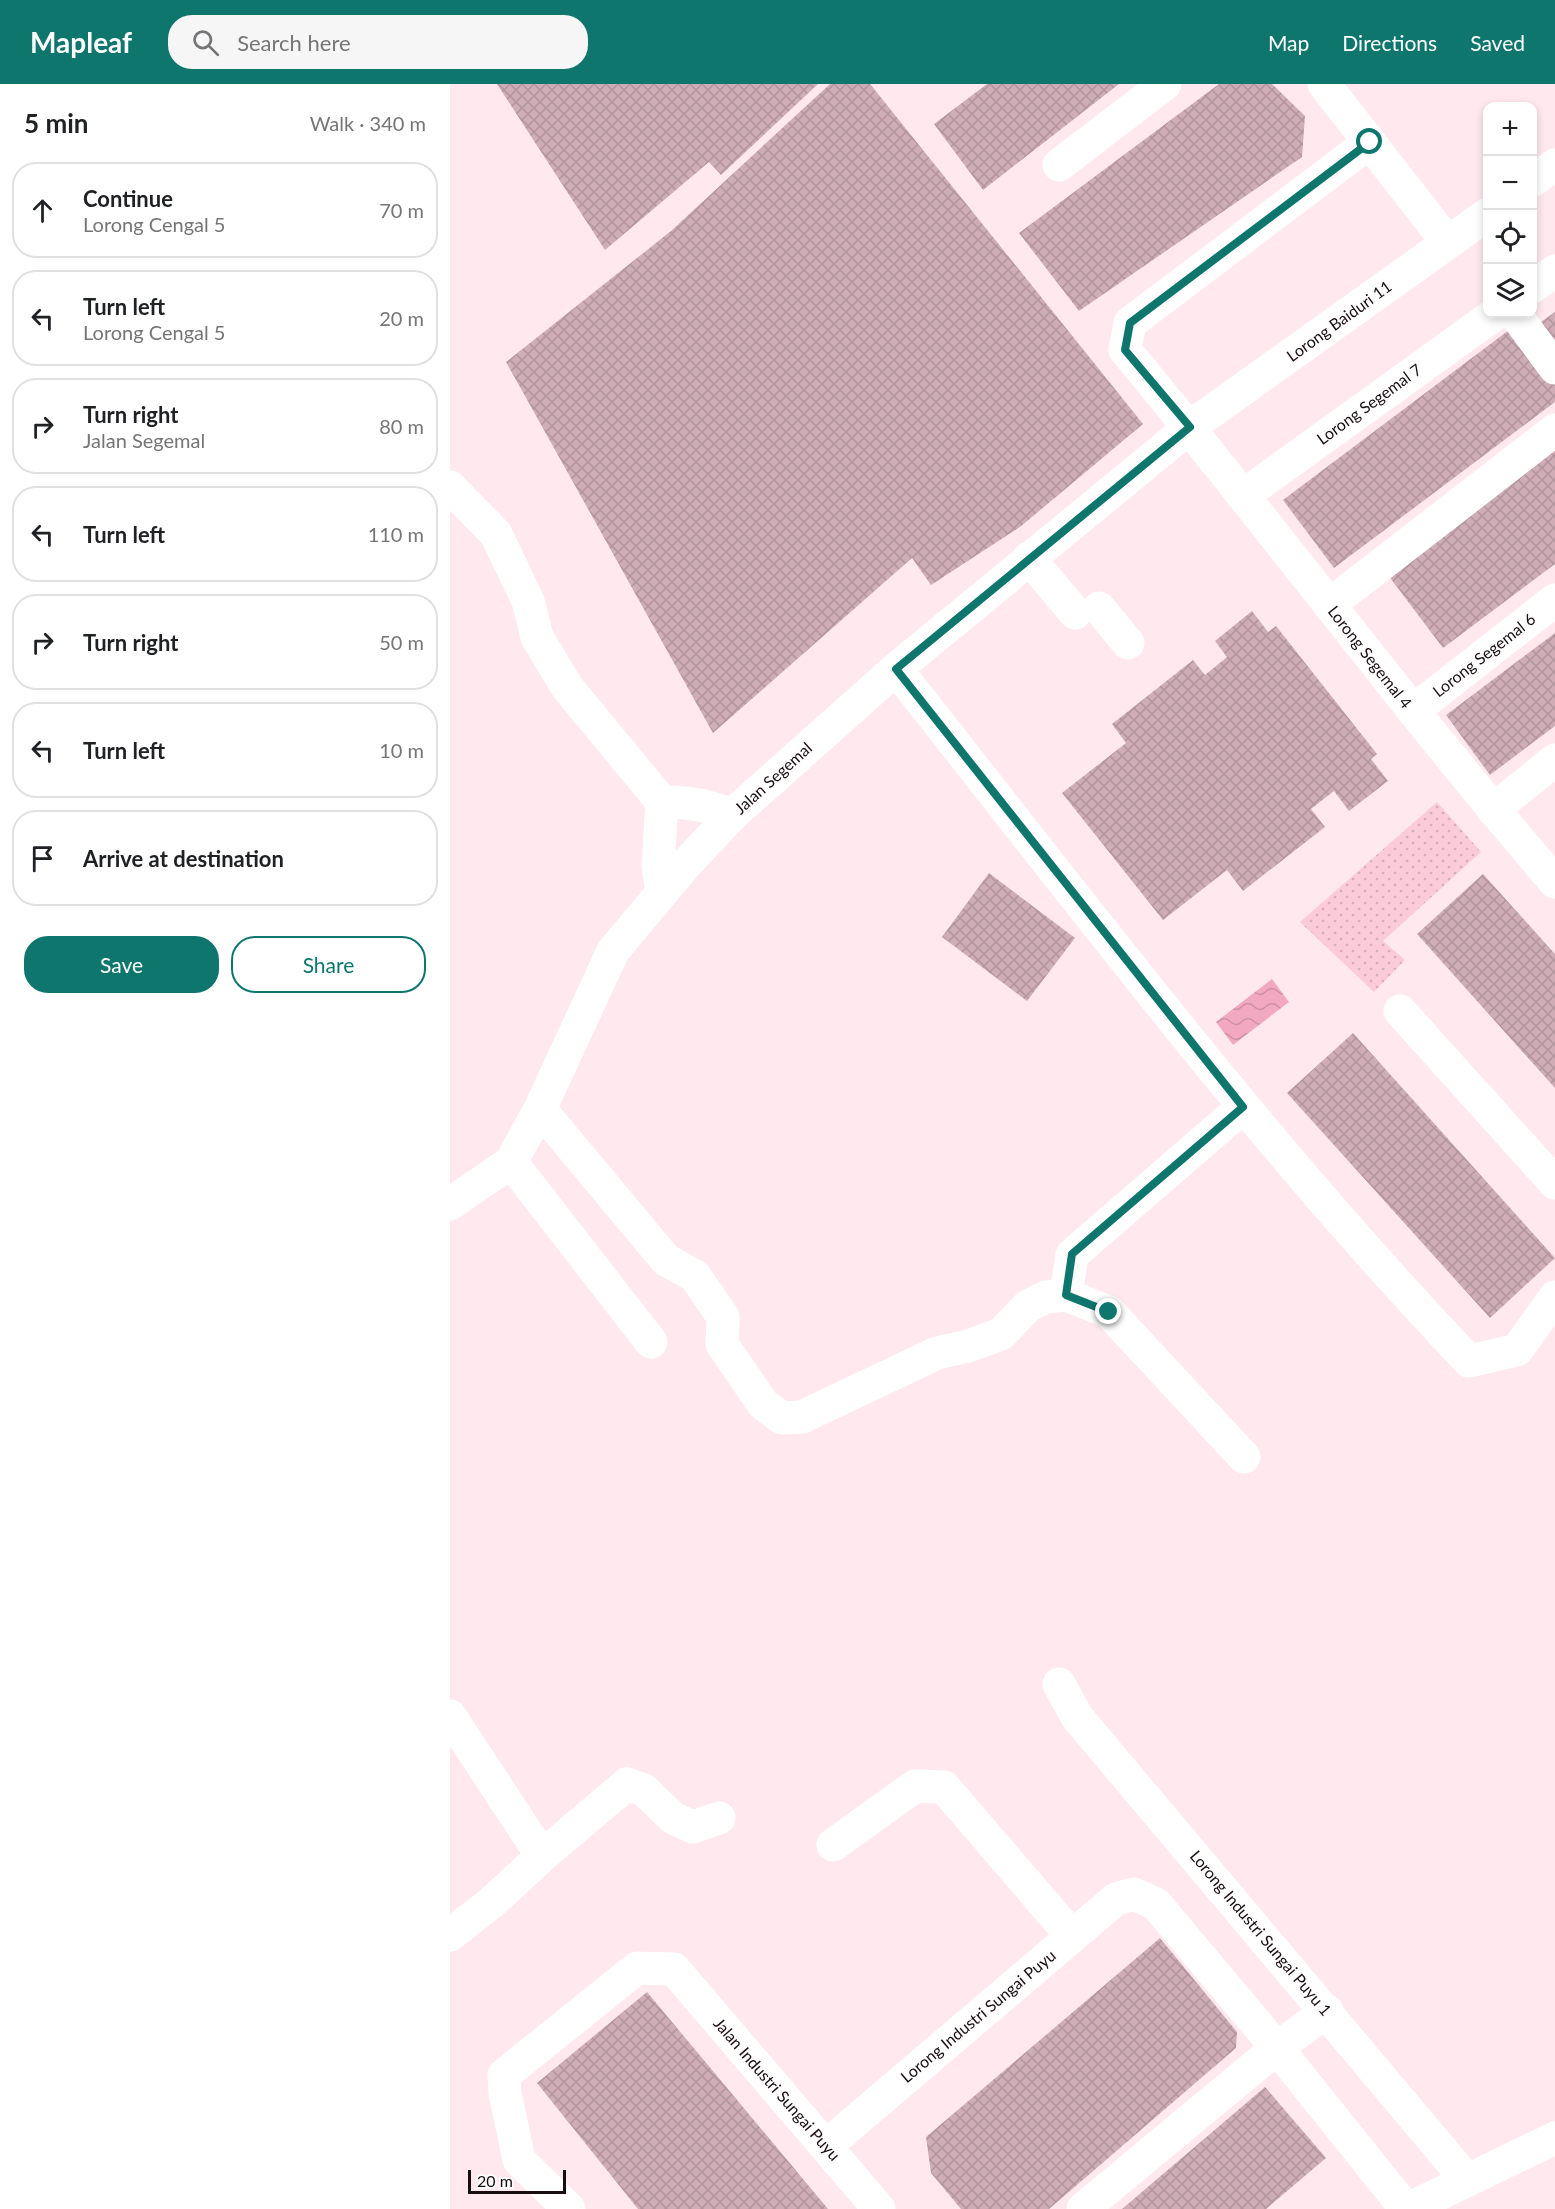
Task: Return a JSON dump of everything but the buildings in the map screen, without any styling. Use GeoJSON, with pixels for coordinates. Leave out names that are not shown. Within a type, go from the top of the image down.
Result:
{"type":"FeatureCollection","features":[{"type":"Feature","properties":{"kind":"street"},"geometry":{"type":"LineString","coordinates":[[1059,165],[1165,84]]}},
{"type":"Feature","properties":{"kind":"street"},"geometry":{"type":"LineString","coordinates":[[1324,84],[1448,243]]}},
{"type":"Feature","properties":{"kind":"street","name":"Lorong Segemal 4"},"geometry":{"type":"LineString","coordinates":[[1370,142],[1130,323],[1125,350],[1190,427],[1493,810],[1555,882]]}},
{"type":"Feature","properties":{"kind":"street"},"geometry":{"type":"LineString","coordinates":[[1537,178],[1555,165]]}},
{"type":"Feature","properties":{"kind":"street","name":"Lorong Baiduri 11"},"geometry":{"type":"LineString","coordinates":[[1190,427],[1483,218]]}},
{"type":"Feature","properties":{"kind":"street"},"geometry":{"type":"LineString","coordinates":[[1537,284],[1555,271]]}},
{"type":"Feature","properties":{"kind":"street","name":"Lorong Segemal 7"},"geometry":{"type":"LineString","coordinates":[[1244,495],[1490,318]]}},
{"type":"Feature","properties":{"kind":"street"},"geometry":{"type":"LineString","coordinates":[[1518,318],[1555,368]]}},
{"type":"Feature","properties":{"kind":"street","name":"Jalan Segemal"},"geometry":{"type":"LineString","coordinates":[[450,1204],[510,1162],[540,1109],[613,951],[662,892],[732,815],[896,669],[1190,427]]}},
{"type":"Feature","properties":{"kind":"street"},"geometry":{"type":"LineString","coordinates":[[1329,605],[1555,430]]}},
{"type":"Feature","properties":{"kind":"street"},"geometry":{"type":"LineString","coordinates":[[450,487],[496,534],[528,601],[537,637],[567,687],[662,802],[659,820],[658,865],[662,892]]}},
{"type":"Feature","properties":{"kind":"street"},"geometry":{"type":"LineString","coordinates":[[1037,551],[1119,650]]}},
{"type":"Feature","properties":{"kind":"street","name":"Lorong Segemal 6"},"geometry":{"type":"LineString","coordinates":[[1413,711],[1555,600]]}},
{"type":"Feature","properties":{"kind":"street"},"geometry":{"type":"LineString","coordinates":[[896,669],[1243,1107],[1401,1289],[1469,1361],[1517,1350],[1555,1298]]}},
{"type":"Feature","properties":{"kind":"street"},"geometry":{"type":"LineString","coordinates":[[1493,810],[1555,760]]}},
{"type":"Feature","properties":{"kind":"street"},"geometry":{"type":"LineString","coordinates":[[662,802],[705,805],[732,815]]}},
{"type":"Feature","properties":{"kind":"street"},"geometry":{"type":"LineString","coordinates":[[1400,1011],[1555,1183]]}},
{"type":"Feature","properties":{"kind":"street"},"geometry":{"type":"LineString","coordinates":[[1066,1295],[1072,1254],[1243,1107]]}},
{"type":"Feature","properties":{"kind":"street"},"geometry":{"type":"LineString","coordinates":[[540,1109],[666,1260],[695,1276],[723,1317],[722,1344],[763,1404],[782,1418],[802,1417],[937,1353],[968,1346],[1001,1334],[1028,1306],[1046,1297],[1066,1295],[1109,1312],[1244,1457]]}},
{"type":"Feature","properties":{"kind":"street"},"geometry":{"type":"LineString","coordinates":[[510,1162],[651,1342]]}},
{"type":"Feature","properties":{"kind":"street","name":"Lorong Industri Sungai Puyu 1"},"geometry":{"type":"LineString","coordinates":[[1059,1684],[1077,1717],[1327,2011],[1467,2180]]}},
{"type":"Feature","properties":{"kind":"street"},"geometry":{"type":"LineString","coordinates":[[450,1716],[542,1856]]}},
{"type":"Feature","properties":{"kind":"street"},"geometry":{"type":"LineString","coordinates":[[450,1935],[491,1903],[627,1784],[644,1790],[673,1818],[693,1827],[719,1818]]}},
{"type":"Feature","properties":{"kind":"street"},"geometry":{"type":"LineString","coordinates":[[833,1845],[915,1786],[944,1787],[1072,1936]]}},
{"type":"Feature","properties":{"kind":"street","name":"Lorong Industri Sungai Puyu"},"geometry":{"type":"LineString","coordinates":[[826,2146],[1116,1899],[1134,1894],[1156,1904],[1276,2048]]}},
{"type":"Feature","properties":{"kind":"street","name":"Jalan Industri Sungai Puyu"},"geometry":{"type":"LineString","coordinates":[[569,2209],[519,2160],[505,2092],[504,2075],[637,1968],[674,1969],[879,2209]]}},
{"type":"Feature","properties":{"kind":"street"},"geometry":{"type":"LineString","coordinates":[[1083,2209],[1276,2048],[1327,2011]]}},
{"type":"Feature","properties":{"kind":"street"},"geometry":{"type":"LineString","coordinates":[[1276,2048],[1407,2209],[1555,2138]]}},
{"type":"Feature","properties":{"kind":"shaded area"},"geometry":{"type":"Polygon","coordinates":[[[1437,802],[1481,852],[1383,941],[1405,960],[1374,992],[1300,922],[1437,802]]]}},
{"type":"Feature","properties":{"kind":"water"},"geometry":{"type":"Polygon","coordinates":[[[1272,979],[1289,1002],[1233,1045],[1216,1022],[1272,979]]]}},
{"type":"Feature","properties":{"kind":"route"},"geometry":{"type":"LineString","coordinates":[[1109,1312],[1066,1295],[1072,1254],[1243,1107],[896,669],[1045,544],[1190,427],[1125,350],[1130,323],[1370,142]]}}]}
